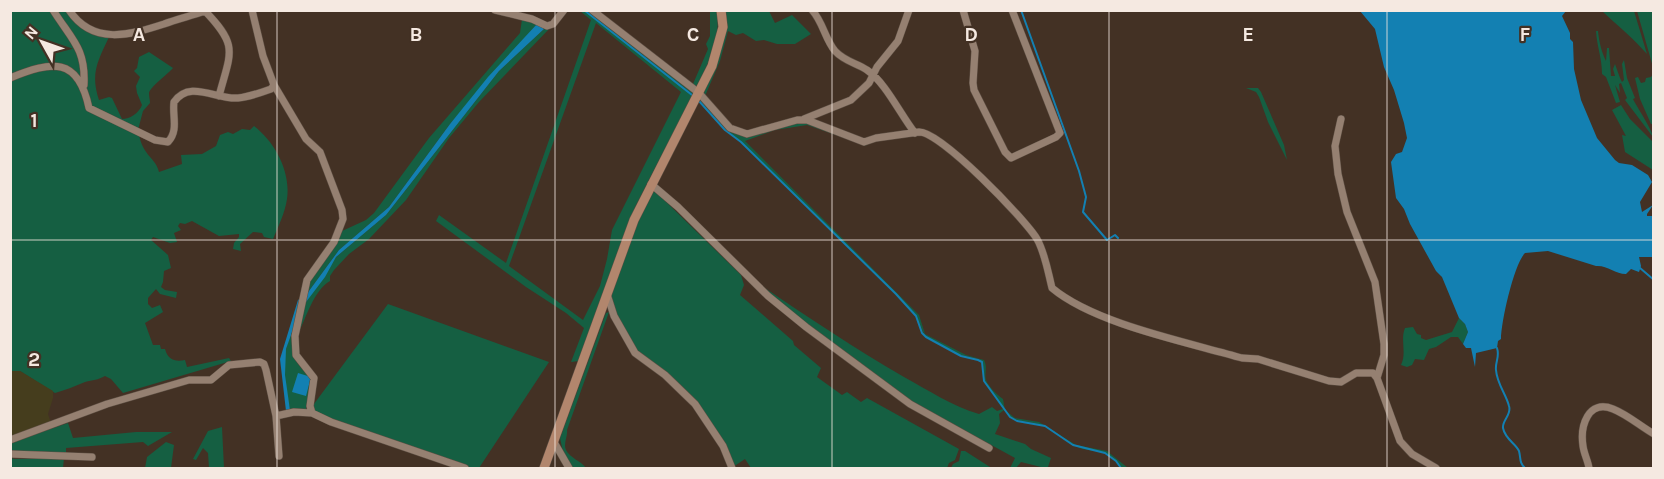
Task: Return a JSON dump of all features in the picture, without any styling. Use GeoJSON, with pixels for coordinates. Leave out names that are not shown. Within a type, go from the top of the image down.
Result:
{"type":"FeatureCollection","features":[{"type":"Feature","properties":{"kind":"street"},"geometry":{"type":"LineString","coordinates":[[53,10],[78,46],[85,73],[84,87],[89,108],[163,142],[168,142],[174,136],[174,102],[182,94],[194,91],[237,98],[271,89],[274,85]]}},
{"type":"Feature","properties":{"kind":"street"},"geometry":{"type":"LineString","coordinates":[[69,10],[79,21],[101,34],[116,35],[130,35],[204,11],[225,33],[230,42],[230,53],[219,96]]}},
{"type":"Feature","properties":{"kind":"street"},"geometry":{"type":"LineString","coordinates":[[252,10],[274,85],[306,139],[320,152],[342,210],[343,219],[334,242],[307,280],[295,336],[296,355],[314,378],[310,406],[312,413]]}},
{"type":"Feature","properties":{"kind":"street"},"geometry":{"type":"LineString","coordinates":[[495,10],[547,26],[553,24],[564,10]]}},
{"type":"Feature","properties":{"kind":"street"},"geometry":{"type":"LineString","coordinates":[[592,10],[699,93],[730,128],[747,134],[801,120],[851,100],[869,83],[877,67],[898,41],[909,10]]}},
{"type":"Feature","properties":{"kind":"street"},"geometry":{"type":"LineString","coordinates":[[544,468],[634,220],[715,58],[723,27],[721,10]]}},
{"type":"Feature","properties":{"kind":"street"},"geometry":{"type":"LineString","coordinates":[[812,10],[835,51],[847,61],[867,70],[879,82],[915,133]]}},
{"type":"Feature","properties":{"kind":"street"},"geometry":{"type":"LineString","coordinates":[[963,10],[975,51],[974,90],[1005,152],[1011,158],[1060,133],[1012,10]]}},
{"type":"Feature","properties":{"kind":"street"},"geometry":{"type":"LineString","coordinates":[[10,78],[41,67],[52,66],[69,70],[76,75],[84,87]]}},
{"type":"Feature","properties":{"kind":"street"},"geometry":{"type":"LineString","coordinates":[[1341,119],[1337,129],[1335,156],[1341,193],[1375,282],[1384,355],[1377,378]]}},
{"type":"Feature","properties":{"kind":"street"},"geometry":{"type":"LineString","coordinates":[[801,120],[864,142],[924,132],[947,147],[1009,204],[1037,240],[1052,288],[1070,301],[1118,321],[1329,381],[1341,382],[1356,373],[1367,371],[1373,373],[1405,448],[1437,468]]}},
{"type":"Feature","properties":{"kind":"street"},"geometry":{"type":"LineString","coordinates":[[651,184],[678,207],[768,297],[806,327],[910,404],[989,448]]}},
{"type":"Feature","properties":{"kind":"street"},"geometry":{"type":"LineString","coordinates":[[607,293],[614,316],[635,353],[665,375],[695,404],[723,446],[732,468]]}},
{"type":"Feature","properties":{"kind":"street"},"geometry":{"type":"LineString","coordinates":[[10,440],[107,404],[195,379],[211,380],[229,365],[260,362],[264,364],[279,415],[279,456]]}},
{"type":"Feature","properties":{"kind":"street"},"geometry":{"type":"LineString","coordinates":[[1589,468],[1583,449],[1583,428],[1591,410],[1597,406],[1615,410],[1653,434]]}},
{"type":"Feature","properties":{"kind":"street"},"geometry":{"type":"LineString","coordinates":[[279,415],[294,412],[312,413],[465,468]]}},
{"type":"Feature","properties":{"kind":"street"},"geometry":{"type":"LineString","coordinates":[[554,442],[569,468]]}},
{"type":"Feature","properties":{"kind":"street"},"geometry":{"type":"LineString","coordinates":[[10,454],[92,458]]}},
{"type":"Feature","properties":{"kind":"green space"},"geometry":{"type":"Polygon","coordinates":[[[11,11],[52,11],[78,46],[82,77],[62,66],[11,76],[11,11]]]}},
{"type":"Feature","properties":{"kind":"green space"},"geometry":{"type":"Polygon","coordinates":[[[55,11],[67,11],[70,16],[109,37],[95,75],[96,91],[99,100],[112,98],[122,119],[134,115],[142,105],[136,86],[140,77],[134,71],[137,68],[139,57],[149,52],[173,68],[150,90],[150,103],[143,111],[138,130],[91,107],[86,87],[85,61],[80,45],[55,11]]]}},
{"type":"Feature","properties":{"kind":"green space"},"geometry":{"type":"Polygon","coordinates":[[[580,11],[588,11],[694,92],[635,207],[579,361],[571,362],[584,328],[436,221],[439,215],[506,263],[591,20],[580,11]],[[596,23],[509,266],[583,320],[600,286],[612,230],[681,92],[596,23]]]}},
{"type":"Feature","properties":{"kind":"green space"},"geometry":{"type":"Polygon","coordinates":[[[710,11],[717,11],[716,40],[696,87],[693,84],[708,49],[706,44],[710,36],[710,11]]]}},
{"type":"Feature","properties":{"kind":"green space"},"geometry":{"type":"Polygon","coordinates":[[[725,11],[769,11],[775,23],[792,15],[811,34],[795,44],[777,44],[764,40],[756,41],[743,33],[736,35],[728,31],[720,61],[705,96],[704,92],[725,11]]]}},
{"type":"Feature","properties":{"kind":"green space"},"geometry":{"type":"Polygon","coordinates":[[[1602,11],[1634,11],[1647,54],[1631,37],[1602,11]]]}},
{"type":"Feature","properties":{"kind":"green space"},"geometry":{"type":"Polygon","coordinates":[[[1637,11],[1653,11],[1653,67],[1637,11]]]}},
{"type":"Feature","properties":{"kind":"green space"},"geometry":{"type":"Polygon","coordinates":[[[522,19],[537,24],[450,124],[389,207],[339,250],[306,295],[309,280],[338,241],[342,231],[366,220],[374,213],[429,138],[520,33],[522,19]]]}},
{"type":"Feature","properties":{"kind":"green space"},"geometry":{"type":"Polygon","coordinates":[[[544,29],[549,29],[479,102],[449,138],[406,200],[369,239],[349,254],[334,270],[330,281],[314,298],[297,336],[304,305],[336,257],[386,215],[499,71],[544,29]]]}},
{"type":"Feature","properties":{"kind":"green space"},"geometry":{"type":"Polygon","coordinates":[[[1596,31],[1598,31],[1606,61],[1607,48],[1609,48],[1611,76],[1615,76],[1613,69],[1615,64],[1622,82],[1624,80],[1622,64],[1624,60],[1627,78],[1635,98],[1633,99],[1653,137],[1625,100],[1627,98],[1621,83],[1619,84],[1620,93],[1615,85],[1620,102],[1616,103],[1606,77],[1602,74],[1596,31]]]}},
{"type":"Feature","properties":{"kind":"green space"},"geometry":{"type":"Polygon","coordinates":[[[52,67],[75,76],[88,109],[139,134],[143,147],[159,172],[182,164],[181,155],[202,154],[216,146],[220,135],[228,132],[233,134],[242,129],[250,130],[254,126],[275,149],[284,168],[288,189],[285,209],[273,239],[264,237],[262,233],[253,232],[240,244],[241,251],[233,249],[239,234],[219,236],[192,221],[185,224],[180,223],[178,226],[181,230],[174,233],[177,242],[170,243],[153,237],[151,240],[168,255],[171,268],[164,271],[161,287],[177,292],[176,298],[160,294],[156,289],[148,298],[148,304],[152,308],[160,305],[163,312],[145,323],[153,345],[160,345],[161,349],[165,349],[172,359],[185,360],[187,367],[229,358],[231,361],[123,393],[111,379],[105,376],[55,393],[20,371],[11,371],[11,79],[52,67]]]}},
{"type":"Feature","properties":{"kind":"green space"},"geometry":{"type":"Polygon","coordinates":[[[1653,74],[1653,124],[1651,124],[1640,99],[1635,78],[1638,77],[1641,83],[1653,74]]]}},
{"type":"Feature","properties":{"kind":"green space"},"geometry":{"type":"Polygon","coordinates":[[[1246,88],[1258,88],[1261,92],[1284,145],[1287,160],[1268,122],[1259,97],[1256,92],[1246,88]]]}},
{"type":"Feature","properties":{"kind":"green space"},"geometry":{"type":"Polygon","coordinates":[[[699,97],[736,133],[803,122],[867,146],[807,125],[775,130],[745,141],[919,315],[925,334],[966,355],[984,360],[986,380],[993,391],[1003,399],[1005,410],[1015,418],[1039,422],[1076,445],[1107,451],[1128,468],[1122,468],[1105,453],[1080,448],[1045,427],[1013,418],[1004,410],[999,414],[1000,423],[995,434],[1025,444],[1051,458],[1048,467],[1045,468],[1021,462],[1016,468],[1010,468],[1015,458],[909,400],[808,325],[759,284],[867,355],[950,402],[979,414],[992,407],[997,411],[1003,409],[985,381],[983,362],[961,355],[927,337],[923,332],[916,315],[741,142],[725,130],[699,100],[699,97]]]}},
{"type":"Feature","properties":{"kind":"green space"},"geometry":{"type":"Polygon","coordinates":[[[1621,105],[1630,119],[1653,142],[1653,170],[1625,152],[1622,135],[1626,136],[1612,110],[1621,105]]]}},
{"type":"Feature","properties":{"kind":"green space"},"geometry":{"type":"Polygon","coordinates":[[[653,191],[741,275],[744,285],[740,295],[821,368],[817,377],[842,395],[847,392],[861,402],[867,398],[959,449],[955,460],[949,463],[947,468],[751,468],[745,459],[733,467],[710,422],[639,354],[614,312],[609,295],[636,220],[653,191]]]}},
{"type":"Feature","properties":{"kind":"green space"},"geometry":{"type":"Polygon","coordinates":[[[388,304],[549,362],[479,468],[470,468],[319,415],[311,408],[388,304]]]}},
{"type":"Feature","properties":{"kind":"green space"},"geometry":{"type":"Polygon","coordinates":[[[609,312],[567,430],[566,450],[586,468],[571,468],[565,461],[560,438],[606,313],[609,312]]]}},
{"type":"Feature","properties":{"kind":"green space"},"geometry":{"type":"Polygon","coordinates":[[[298,317],[293,353],[300,366],[312,378],[306,409],[290,410],[284,364],[286,349],[298,317]]]}},
{"type":"Feature","properties":{"kind":"green space"},"geometry":{"type":"Polygon","coordinates":[[[1459,318],[1465,324],[1468,332],[1463,344],[1458,337],[1451,337],[1429,349],[1424,360],[1415,359],[1412,365],[1407,367],[1401,365],[1405,328],[1413,327],[1421,338],[1426,340],[1452,332],[1459,318]]]}},
{"type":"Feature","properties":{"kind":"green space"},"geometry":{"type":"Polygon","coordinates":[[[68,423],[73,438],[136,432],[172,432],[148,446],[143,442],[66,448],[66,455],[11,452],[11,442],[68,423]]]}},
{"type":"Feature","properties":{"kind":"green space"},"geometry":{"type":"Polygon","coordinates":[[[222,427],[224,468],[209,468],[208,453],[203,448],[196,460],[193,459],[208,431],[222,427]]]}},
{"type":"Feature","properties":{"kind":"green space"},"geometry":{"type":"Polygon","coordinates":[[[166,442],[174,445],[171,468],[145,468],[147,457],[166,442]]]}},
{"type":"Feature","properties":{"kind":"green space"},"geometry":{"type":"Polygon","coordinates":[[[961,451],[965,451],[990,467],[951,468],[959,461],[961,451]]]}},
{"type":"Feature","properties":{"kind":"green space"},"geometry":{"type":"Polygon","coordinates":[[[10,458],[64,458],[63,468],[11,468],[10,458]]]}},
{"type":"Feature","properties":{"kind":"sand"},"geometry":{"type":"Polygon","coordinates":[[[10,371],[20,371],[53,391],[48,414],[51,423],[11,437],[10,371]]]}},
{"type":"Feature","properties":{"kind":"water"},"geometry":{"type":"Polygon","coordinates":[[[1360,11],[1566,11],[1562,16],[1573,42],[1574,69],[1581,100],[1597,138],[1615,160],[1632,165],[1648,175],[1652,182],[1640,202],[1642,212],[1653,205],[1647,216],[1652,216],[1653,222],[1653,257],[1639,257],[1641,266],[1639,272],[1631,269],[1626,274],[1548,251],[1525,253],[1509,294],[1501,339],[1498,341],[1497,348],[1476,353],[1475,367],[1471,348],[1466,348],[1463,344],[1468,332],[1465,324],[1459,318],[1442,277],[1436,271],[1396,198],[1391,162],[1396,154],[1402,152],[1407,138],[1394,90],[1384,67],[1375,29],[1360,11]]]}},
{"type":"Feature","properties":{"kind":"water"},"geometry":{"type":"Polygon","coordinates":[[[537,24],[544,29],[499,71],[386,215],[336,257],[325,277],[300,310],[286,349],[285,375],[290,410],[286,411],[280,359],[298,300],[306,295],[339,250],[389,207],[488,77],[537,24]]]}},
{"type":"Feature","properties":{"kind":"water"},"geometry":{"type":"Polygon","coordinates":[[[298,373],[311,377],[306,396],[292,392],[298,373]]]}},
{"type":"Feature","properties":{"kind":"waterway"},"geometry":{"type":"LineString","coordinates":[[584,10],[692,95]]}},
{"type":"Feature","properties":{"kind":"waterway"},"geometry":{"type":"LineString","coordinates":[[1021,10],[1079,171],[1086,197],[1083,212],[1107,240],[1115,235],[1118,238]]}},
{"type":"Feature","properties":{"kind":"waterway"},"geometry":{"type":"LineString","coordinates":[[699,101],[725,130],[741,142],[896,294],[916,316],[922,333],[926,337],[961,356],[982,362],[984,381],[1010,417],[1017,421],[1045,426],[1073,445],[1105,453],[1121,468]]}},
{"type":"Feature","properties":{"kind":"waterway"},"geometry":{"type":"LineString","coordinates":[[1640,268],[1654,280]]}},
{"type":"Feature","properties":{"kind":"waterway"},"geometry":{"type":"LineString","coordinates":[[1497,348],[1497,375],[1510,409],[1503,428],[1519,451],[1525,468]]}}]}
